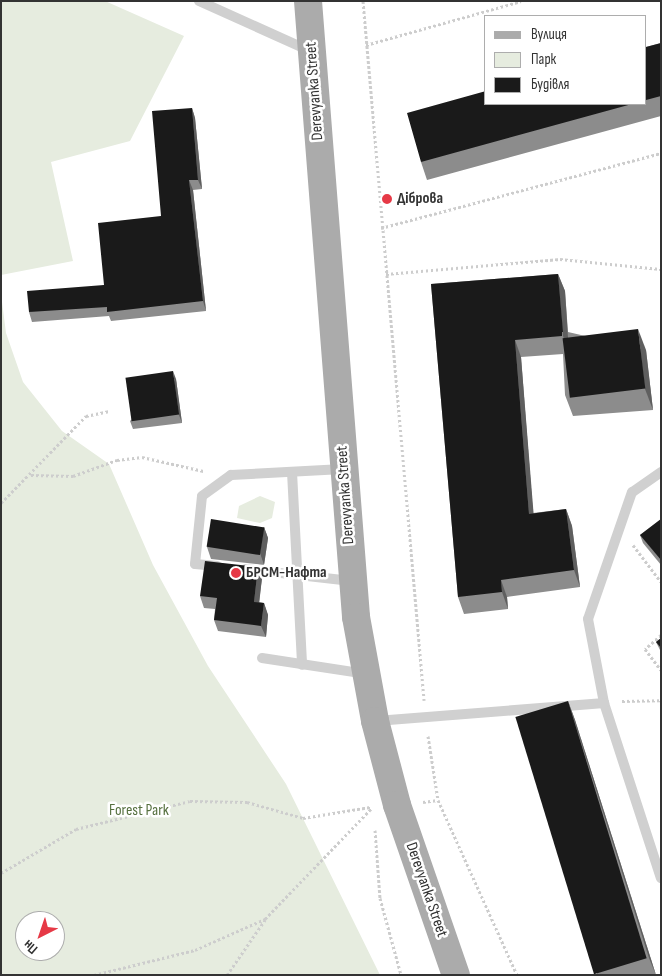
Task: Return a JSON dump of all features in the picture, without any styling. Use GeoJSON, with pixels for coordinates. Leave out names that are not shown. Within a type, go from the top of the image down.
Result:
{"type":"FeatureCollection","features":[{"type":"Feature","properties":{"kind":"main road","name":"Derevyanka Street"},"geometry":{"type":"LineString","coordinates":[[308,1],[353,581],[366,674],[375,721],[415,866],[456,975]]}},
{"type":"Feature","properties":{"kind":"lane"},"geometry":{"type":"LineString","coordinates":[[199,1],[312,51]]}},
{"type":"Feature","properties":{"kind":"lane"},"geometry":{"type":"LineString","coordinates":[[344,469],[231,475],[202,496],[195,564],[353,581]]}},
{"type":"Feature","properties":{"kind":"lane"},"geometry":{"type":"LineString","coordinates":[[292,472],[299,575],[302,664]]}},
{"type":"Feature","properties":{"kind":"lane"},"geometry":{"type":"LineString","coordinates":[[661,472],[632,492],[620,533],[588,619],[604,703],[661,878]]}},
{"type":"Feature","properties":{"kind":"lane"},"geometry":{"type":"LineString","coordinates":[[262,658],[366,674]]}},
{"type":"Feature","properties":{"kind":"lane"},"geometry":{"type":"LineString","coordinates":[[375,721],[424,714],[604,703]]}},
{"type":"Feature","properties":{"kind":"path"},"geometry":{"type":"LineString","coordinates":[[363,1],[381,228],[422,646],[424,714],[438,800],[517,975]]}},
{"type":"Feature","properties":{"kind":"path"},"geometry":{"type":"LineString","coordinates":[[366,45],[521,1]]}},
{"type":"Feature","properties":{"kind":"path"},"geometry":{"type":"LineString","coordinates":[[381,228],[661,153]]}},
{"type":"Feature","properties":{"kind":"path"},"geometry":{"type":"LineString","coordinates":[[386,274],[560,259],[661,268]]}},
{"type":"Feature","properties":{"kind":"path"},"geometry":{"type":"LineString","coordinates":[[1,503],[86,416],[109,411]]}},
{"type":"Feature","properties":{"kind":"path"},"geometry":{"type":"LineString","coordinates":[[31,474],[73,476],[117,460],[142,457],[231,475]]}},
{"type":"Feature","properties":{"kind":"path"},"geometry":{"type":"LineString","coordinates":[[620,533],[661,582]]}},
{"type":"Feature","properties":{"kind":"path"},"geometry":{"type":"LineString","coordinates":[[661,635],[645,649],[661,670]]}},
{"type":"Feature","properties":{"kind":"path"},"geometry":{"type":"LineString","coordinates":[[604,703],[661,700]]}},
{"type":"Feature","properties":{"kind":"path"},"geometry":{"type":"LineString","coordinates":[[1,873],[76,829],[190,801],[247,802],[303,818],[373,807]]}},
{"type":"Feature","properties":{"kind":"path"},"geometry":{"type":"LineString","coordinates":[[373,807],[374,816]]}},
{"type":"Feature","properties":{"kind":"path"},"geometry":{"type":"LineString","coordinates":[[227,975],[265,919],[373,807]]}},
{"type":"Feature","properties":{"kind":"path"},"geometry":{"type":"LineString","coordinates":[[374,825],[380,898],[401,975]]}},
{"type":"Feature","properties":{"kind":"path"},"geometry":{"type":"LineString","coordinates":[[94,975],[195,950],[265,919]]}},
{"type":"Feature","properties":{"kind":"green space"},"geometry":{"type":"Polygon","coordinates":[[[1,1],[105,1],[184,36],[130,141],[51,162],[73,261],[1,275],[1,1]]]}},
{"type":"Feature","properties":{"kind":"green space","name":"Forest Park"},"geometry":{"type":"Polygon","coordinates":[[[1,294],[6,333],[23,382],[62,431],[109,464],[153,565],[208,666],[286,784],[380,975],[1,975],[1,294]]]}},
{"type":"Feature","properties":{"kind":"green space"},"geometry":{"type":"Polygon","coordinates":[[[260,496],[275,502],[272,518],[260,523],[237,518],[239,506],[260,496]]]}},
{"type":"Feature","properties":{"kind":"building"},"geometry":{"type":"Polygon","coordinates":[[[661,43],[661,96],[647,100],[647,47],[661,43]]]}},
{"type":"Feature","properties":{"kind":"building"},"geometry":{"type":"Polygon","coordinates":[[[484,92],[484,105],[628,105],[421,162],[407,113],[484,92]]]}},
{"type":"Feature","properties":{"kind":"building"},"geometry":{"type":"Polygon","coordinates":[[[192,108],[198,180],[189,180],[203,301],[107,312],[107,307],[29,312],[27,291],[104,285],[98,223],[161,216],[152,111],[192,108]]]}},
{"type":"Feature","properties":{"kind":"building"},"geometry":{"type":"Polygon","coordinates":[[[558,274],[562,336],[515,340],[529,514],[566,509],[574,570],[501,580],[502,592],[458,597],[431,284],[558,274]]]}},
{"type":"Feature","properties":{"kind":"building"},"geometry":{"type":"Polygon","coordinates":[[[638,329],[645,389],[570,398],[563,338],[638,329]]]}},
{"type":"Feature","properties":{"kind":"building"},"geometry":{"type":"Polygon","coordinates":[[[173,371],[179,415],[132,421],[125,378],[173,371]]]}},
{"type":"Feature","properties":{"kind":"building"},"geometry":{"type":"Polygon","coordinates":[[[211,519],[264,527],[260,555],[207,547],[211,519]]]}},
{"type":"Feature","properties":{"kind":"building"},"geometry":{"type":"Polygon","coordinates":[[[661,519],[661,560],[640,535],[661,519]]]}},
{"type":"Feature","properties":{"kind":"building"},"geometry":{"type":"Polygon","coordinates":[[[205,561],[258,567],[254,602],[264,603],[261,626],[214,620],[217,598],[200,596],[205,561]]]}},
{"type":"Feature","properties":{"kind":"building"},"geometry":{"type":"Polygon","coordinates":[[[661,638],[661,648],[656,642],[661,638]]]}},
{"type":"Feature","properties":{"kind":"building"},"geometry":{"type":"Polygon","coordinates":[[[568,701],[647,958],[594,974],[515,717],[568,701]]]}},
{"type":"Feature","properties":{"kind":"place","name":"Діброва"},"geometry":{"type":"Point","coordinates":[387,199]}},
{"type":"Feature","properties":{"kind":"place","name":"БРСМ-Нафта"},"geometry":{"type":"Point","coordinates":[236,573]}}]}
